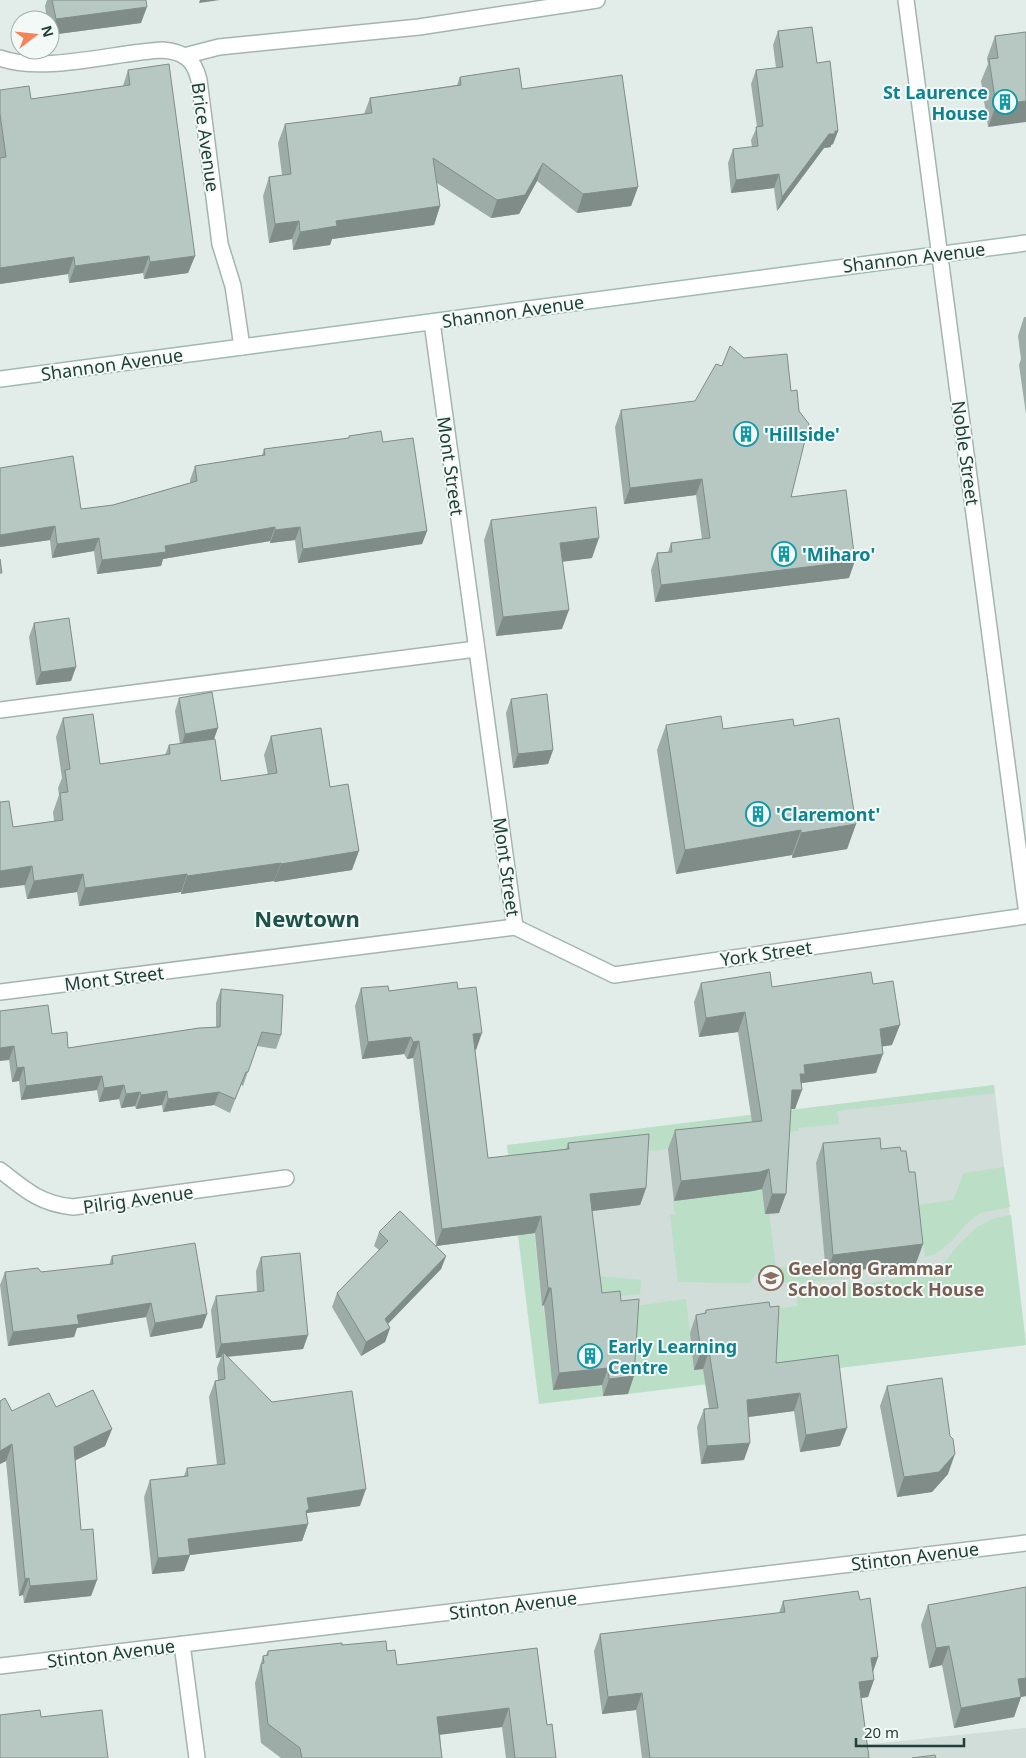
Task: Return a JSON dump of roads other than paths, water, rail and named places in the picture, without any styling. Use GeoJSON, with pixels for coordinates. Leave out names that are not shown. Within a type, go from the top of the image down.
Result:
{"type":"FeatureCollection","features":[{"type":"Feature","properties":{"kind":"street"},"geometry":{"type":"LineString","coordinates":[[0,58],[15,62],[39,64],[163,50],[176,52],[184,56],[219,47],[419,27],[597,0]]}},
{"type":"Feature","properties":{"kind":"street","name":"Noble Street"},"geometry":{"type":"LineString","coordinates":[[906,0],[1026,907]]}},
{"type":"Feature","properties":{"kind":"street","name":"Brice Avenue"},"geometry":{"type":"LineString","coordinates":[[184,56],[195,66],[199,80],[220,244],[233,286],[242,346]]}},
{"type":"Feature","properties":{"kind":"street","name":"Shannon Avenue"},"geometry":{"type":"LineString","coordinates":[[0,379],[1026,243]]}},
{"type":"Feature","properties":{"kind":"street","name":"Mont Street"},"geometry":{"type":"LineString","coordinates":[[0,992],[515,927],[432,322]]}},
{"type":"Feature","properties":{"kind":"street"},"geometry":{"type":"LineString","coordinates":[[0,710],[476,649]]}},
{"type":"Feature","properties":{"kind":"street","name":"York Street"},"geometry":{"type":"LineString","coordinates":[[515,927],[614,975],[1026,916]]}},
{"type":"Feature","properties":{"kind":"street","name":"Pilrig Avenue"},"geometry":{"type":"LineString","coordinates":[[0,1170],[33,1196],[56,1204],[73,1207],[286,1178]]}},
{"type":"Feature","properties":{"kind":"street","name":"Stinton Avenue"},"geometry":{"type":"LineString","coordinates":[[0,1666],[1026,1543]]}},
{"type":"Feature","properties":{"kind":"street"},"geometry":{"type":"LineString","coordinates":[[182,1644],[198,1758]]}},
{"type":"Feature","properties":{"kind":"place","name":"St Laurence House"},"geometry":{"type":"Point","coordinates":[1005,102]}},
{"type":"Feature","properties":{"kind":"place","name":"'Hillside'"},"geometry":{"type":"Point","coordinates":[746,434]}},
{"type":"Feature","properties":{"kind":"place","name":"'Miharo'"},"geometry":{"type":"Point","coordinates":[784,554]}},
{"type":"Feature","properties":{"kind":"place","name":"'Claremont'"},"geometry":{"type":"Point","coordinates":[758,814]}},
{"type":"Feature","properties":{"kind":"place","name":"Geelong Grammar School Bostock House"},"geometry":{"type":"Point","coordinates":[771,1278]}},
{"type":"Feature","properties":{"kind":"place","name":"Early Learning Centre"},"geometry":{"type":"Point","coordinates":[590,1356]}},
{"type":"Feature","properties":{"kind":"district","name":"Newtown"},"geometry":{"type":"Point","coordinates":[307,918]}}]}
